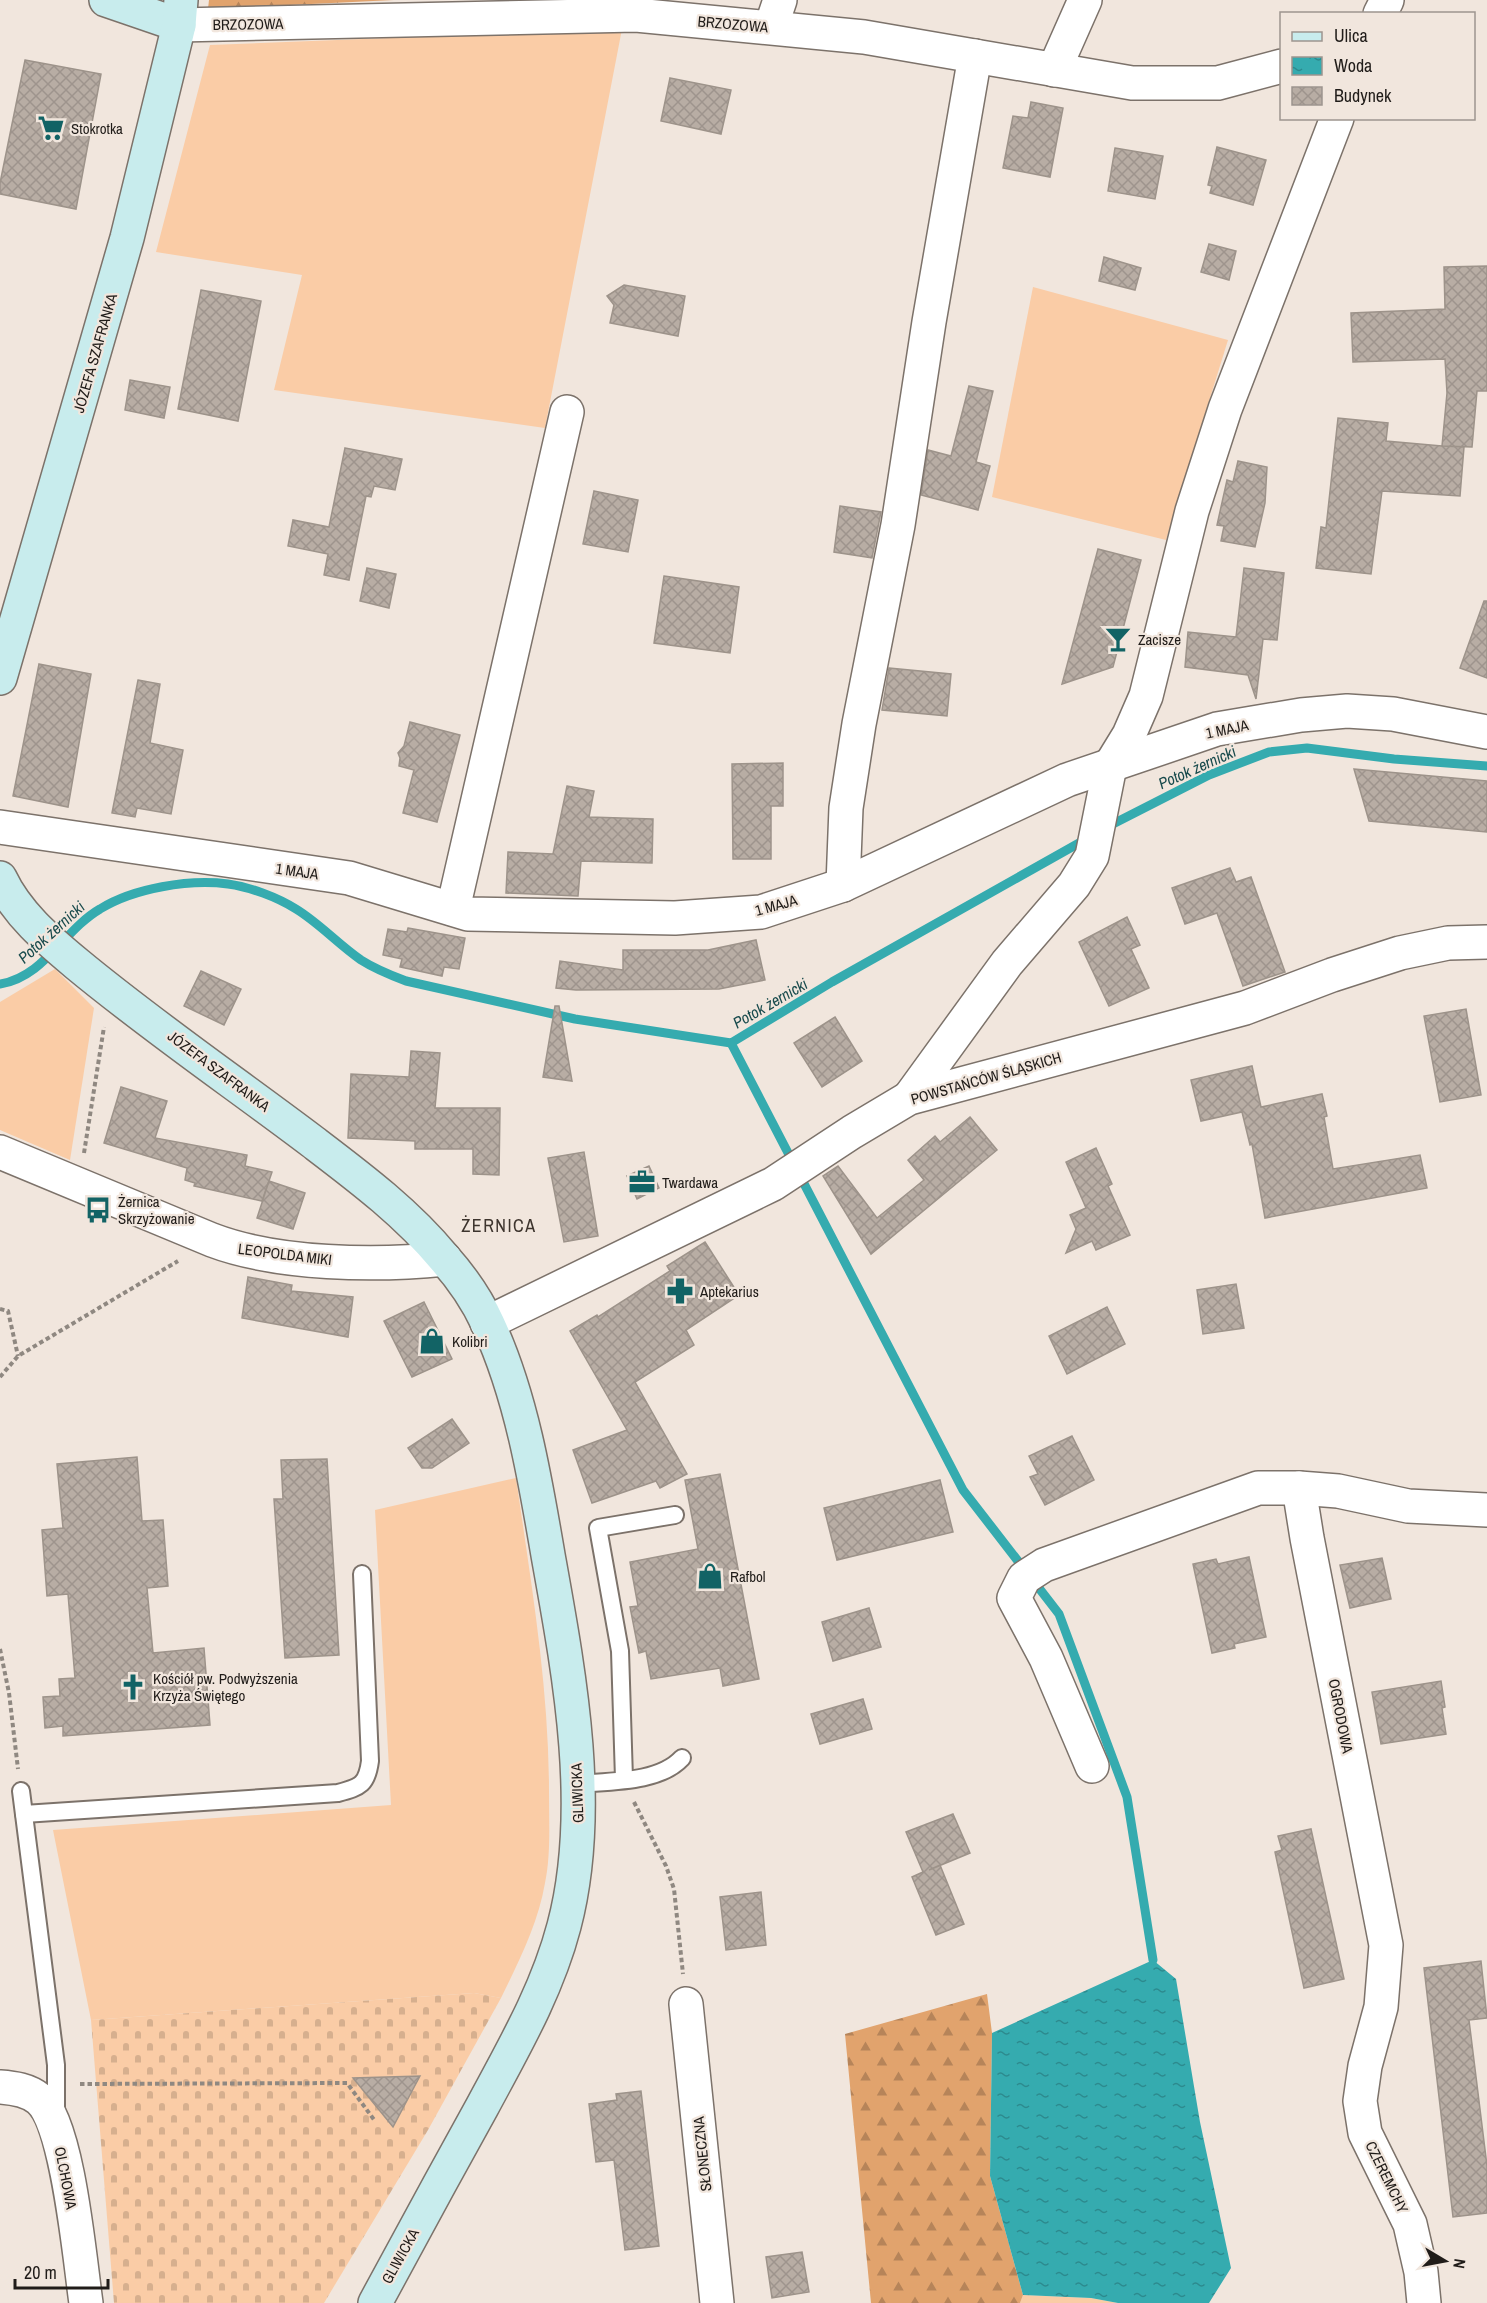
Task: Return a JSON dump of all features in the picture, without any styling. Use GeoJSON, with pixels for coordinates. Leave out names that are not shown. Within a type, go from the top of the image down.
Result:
{"type":"FeatureCollection","features":[{"type":"Feature","properties":{"kind":"street"},"geometry":{"type":"LineString","coordinates":[[106,0],[180,13]]}},
{"type":"Feature","properties":{"kind":"street"},"geometry":{"type":"LineString","coordinates":[[1054,70],[1085,0]]}},
{"type":"Feature","properties":{"kind":"street","name":"BRZOZOWA"},"geometry":{"type":"LineString","coordinates":[[180,13],[775,14],[864,37],[1132,83],[1218,83],[1280,66]]}},
{"type":"Feature","properties":{"kind":"street","name":"JÓZEFA SZAFRANKA"},"geometry":{"type":"LineString","coordinates":[[0,678],[118,272],[180,13]]}},
{"type":"Feature","properties":{"kind":"street"},"geometry":{"type":"LineString","coordinates":[[843,885],[846,808],[859,724],[898,525],[929,322],[975,56]]}},
{"type":"Feature","properties":{"kind":"street"},"geometry":{"type":"LineString","coordinates":[[909,1098],[1007,963],[1074,885],[1092,856],[1110,766],[1129,735],[1146,696],[1192,511],[1225,409],[1336,120]]}},
{"type":"Feature","properties":{"kind":"street"},"geometry":{"type":"LineString","coordinates":[[453,909],[567,412]]}},
{"type":"Feature","properties":{"kind":"street","name":"1 MAJA"},"geometry":{"type":"LineString","coordinates":[[0,827],[349,878],[468,914],[675,918],[761,912],[843,885],[1067,780],[1217,729],[1347,711],[1393,714],[1487,732]]}},
{"type":"Feature","properties":{"kind":"street","name":"JÓZEFA SZAFRANKA"},"geometry":{"type":"LineString","coordinates":[[0,878],[18,908],[41,933],[110,991],[337,1160],[394,1206],[445,1259]]}},
{"type":"Feature","properties":{"kind":"street","name":"POWSTAŃCÓW ŚLĄSKICH"},"geometry":{"type":"LineString","coordinates":[[488,1323],[773,1184],[909,1098],[1245,1008],[1332,975],[1400,953],[1448,943],[1487,942]]}},
{"type":"Feature","properties":{"kind":"street","name":"LEOPOLDA MIKI"},"geometry":{"type":"LineString","coordinates":[[0,1152],[212,1240],[246,1251],[302,1258],[376,1263],[445,1259]]}},
{"type":"Feature","properties":{"kind":"street","name":"GLIWICKA"},"geometry":{"type":"LineString","coordinates":[[375,2303],[519,2038],[551,1966],[564,1928],[573,1890],[578,1835],[577,1784],[568,1676],[534,1477],[506,1370],[488,1323],[471,1293],[445,1259]]}},
{"type":"Feature","properties":{"kind":"street"},"geometry":{"type":"LineString","coordinates":[[1092,1766],[1046,1658],[1014,1598],[1034,1571],[1258,1488],[1338,1491],[1408,1506],[1487,1510]]}},
{"type":"Feature","properties":{"kind":"street","name":"OGRODOWA"},"geometry":{"type":"LineString","coordinates":[[1299,1488],[1386,1945]]}},
{"type":"Feature","properties":{"kind":"street","name":"CZEREMCHY"},"geometry":{"type":"LineString","coordinates":[[1386,1945],[1381,2007],[1365,2066],[1360,2101],[1365,2133],[1410,2224],[1421,2272],[1424,2303]]}},
{"type":"Feature","properties":{"kind":"street","name":"SŁONECZNA"},"geometry":{"type":"LineString","coordinates":[[686,2004],[717,2303]]}},
{"type":"Feature","properties":{"kind":"street","name":"OLCHOWA"},"geometry":{"type":"LineString","coordinates":[[0,2087],[17,2089],[40,2100],[50,2114],[56,2129],[68,2181],[86,2303]]}},
{"type":"Feature","properties":{"kind":"lane"},"geometry":{"type":"LineString","coordinates":[[624,1779],[621,1659],[598,1528],[675,1515]]}},
{"type":"Feature","properties":{"kind":"lane"},"geometry":{"type":"LineString","coordinates":[[24,1814],[339,1793],[362,1784],[368,1775],[370,1761],[362,1574]]}},
{"type":"Feature","properties":{"kind":"lane"},"geometry":{"type":"LineString","coordinates":[[577,1784],[657,1775],[675,1766],[682,1758]]}},
{"type":"Feature","properties":{"kind":"lane"},"geometry":{"type":"LineString","coordinates":[[21,1791],[56,2065],[56,2129]]}},
{"type":"Feature","properties":{"kind":"path"},"geometry":{"type":"LineString","coordinates":[[79,1184],[110,991]]}},
{"type":"Feature","properties":{"kind":"path"},"geometry":{"type":"LineString","coordinates":[[0,1377],[18,1356],[212,1240]]}},
{"type":"Feature","properties":{"kind":"path"},"geometry":{"type":"LineString","coordinates":[[0,1309],[9,1311],[18,1356]]}},
{"type":"Feature","properties":{"kind":"path"},"geometry":{"type":"LineString","coordinates":[[644,1825],[666,1866],[674,1889],[686,2004]]}},
{"type":"Feature","properties":{"kind":"path"},"geometry":{"type":"LineString","coordinates":[[80,2084],[347,2083],[375,2121]]}},
{"type":"Feature","properties":{"kind":"green space"},"geometry":{"type":"Polygon","coordinates":[[[209,0],[394,0],[208,9],[209,0]]]}},
{"type":"Feature","properties":{"kind":"green space"},"geometry":{"type":"Polygon","coordinates":[[[622,29],[545,428],[274,390],[302,275],[156,252],[210,45],[622,29]]]}},
{"type":"Feature","properties":{"kind":"green space"},"geometry":{"type":"Polygon","coordinates":[[[1033,287],[1228,340],[1166,540],[992,497],[1033,287]]]}},
{"type":"Feature","properties":{"kind":"green space"},"geometry":{"type":"Polygon","coordinates":[[[55,969],[94,1008],[70,1160],[0,1130],[0,1002],[55,969]]]}},
{"type":"Feature","properties":{"kind":"green space"},"geometry":{"type":"Polygon","coordinates":[[[516,1478],[543,1674],[548,1752],[549,1838],[547,1872],[538,1913],[501,1998],[474,1993],[91,2020],[53,1830],[391,1805],[375,1510],[516,1478]]]}},
{"type":"Feature","properties":{"kind":"green space"},"geometry":{"type":"Polygon","coordinates":[[[474,1993],[501,1998],[428,2130],[324,2303],[114,2303],[91,2020],[474,1993]]]}},
{"type":"Feature","properties":{"kind":"green space"},"geometry":{"type":"Polygon","coordinates":[[[987,1994],[992,2033],[990,2176],[1023,2295],[1020,2303],[871,2303],[845,2034],[987,1994]]]}},
{"type":"Feature","properties":{"kind":"green space"},"geometry":{"type":"Polygon","coordinates":[[[1023,2295],[1091,2298],[1118,2303],[1020,2303],[1023,2295]]]}},
{"type":"Feature","properties":{"kind":"water"},"geometry":{"type":"Polygon","coordinates":[[[1153,1960],[1176,1979],[1200,2122],[1231,2268],[1209,2303],[1118,2303],[1091,2298],[1023,2295],[990,2176],[992,2033],[1153,1960]]]}},
{"type":"Feature","properties":{"kind":"building","name":"Stokrotka"},"geometry":{"type":"Polygon","coordinates":[[[25,60],[101,74],[76,209],[0,194],[0,183],[25,60]]]}},
{"type":"Feature","properties":{"kind":"building"},"geometry":{"type":"Polygon","coordinates":[[[670,78],[731,90],[721,134],[661,121],[670,78]]]}},
{"type":"Feature","properties":{"kind":"building"},"geometry":{"type":"Polygon","coordinates":[[[1031,102],[1063,108],[1050,177],[1003,168],[1013,116],[1028,118],[1031,102]]]}},
{"type":"Feature","properties":{"kind":"building"},"geometry":{"type":"Polygon","coordinates":[[[1217,147],[1266,160],[1253,205],[1210,193],[1212,186],[1208,185],[1217,147]]]}},
{"type":"Feature","properties":{"kind":"building"},"geometry":{"type":"Polygon","coordinates":[[[1115,148],[1163,156],[1155,199],[1108,191],[1115,148]]]}},
{"type":"Feature","properties":{"kind":"building"},"geometry":{"type":"Polygon","coordinates":[[[1209,244],[1236,251],[1229,280],[1201,272],[1209,244]]]}},
{"type":"Feature","properties":{"kind":"building"},"geometry":{"type":"Polygon","coordinates":[[[1104,257],[1141,268],[1135,290],[1099,281],[1104,257]]]}},
{"type":"Feature","properties":{"kind":"building"},"geometry":{"type":"Polygon","coordinates":[[[1487,266],[1487,391],[1477,391],[1472,447],[1442,446],[1447,393],[1445,359],[1353,362],[1351,313],[1445,309],[1444,267],[1487,266]]]}},
{"type":"Feature","properties":{"kind":"building"},"geometry":{"type":"Polygon","coordinates":[[[624,285],[685,296],[678,336],[610,323],[614,305],[607,296],[624,285]]]}},
{"type":"Feature","properties":{"kind":"building"},"geometry":{"type":"Polygon","coordinates":[[[201,290],[261,301],[238,421],[178,409],[201,290]]]}},
{"type":"Feature","properties":{"kind":"building"},"geometry":{"type":"Polygon","coordinates":[[[130,380],[170,387],[164,418],[125,410],[130,380]]]}},
{"type":"Feature","properties":{"kind":"building"},"geometry":{"type":"Polygon","coordinates":[[[969,386],[993,391],[976,462],[990,466],[978,510],[921,495],[928,450],[951,456],[969,386]]]}},
{"type":"Feature","properties":{"kind":"building"},"geometry":{"type":"Polygon","coordinates":[[[1338,418],[1388,423],[1386,441],[1464,447],[1460,496],[1382,491],[1371,574],[1316,568],[1321,527],[1326,528],[1338,418]]]}},
{"type":"Feature","properties":{"kind":"building"},"geometry":{"type":"Polygon","coordinates":[[[345,448],[402,459],[395,490],[374,486],[371,497],[366,496],[349,580],[324,575],[328,554],[288,546],[293,520],[329,527],[345,448]]]}},
{"type":"Feature","properties":{"kind":"building"},"geometry":{"type":"Polygon","coordinates":[[[1238,461],[1267,467],[1265,503],[1255,547],[1221,541],[1224,526],[1217,525],[1227,480],[1233,482],[1238,461]]]}},
{"type":"Feature","properties":{"kind":"building"},"geometry":{"type":"Polygon","coordinates":[[[594,491],[638,500],[628,552],[583,544],[594,491]]]}},
{"type":"Feature","properties":{"kind":"building"},"geometry":{"type":"Polygon","coordinates":[[[840,506],[881,512],[872,558],[834,552],[840,506]]]}},
{"type":"Feature","properties":{"kind":"building"},"geometry":{"type":"Polygon","coordinates":[[[1098,549],[1141,560],[1113,667],[1062,684],[1098,549]]]}},
{"type":"Feature","properties":{"kind":"building"},"geometry":{"type":"Polygon","coordinates":[[[367,568],[396,574],[389,608],[360,601],[367,568]]]}},
{"type":"Feature","properties":{"kind":"building"},"geometry":{"type":"Polygon","coordinates":[[[1244,568],[1284,573],[1277,640],[1263,639],[1256,699],[1248,675],[1185,667],[1188,632],[1236,637],[1244,568]]]}},
{"type":"Feature","properties":{"kind":"building"},"geometry":{"type":"Polygon","coordinates":[[[664,576],[739,587],[730,653],[654,643],[664,576]]]}},
{"type":"Feature","properties":{"kind":"building"},"geometry":{"type":"Polygon","coordinates":[[[1484,601],[1487,601],[1487,678],[1460,668],[1484,601]]]}},
{"type":"Feature","properties":{"kind":"building"},"geometry":{"type":"Polygon","coordinates":[[[39,664],[91,674],[68,807],[13,796],[39,664]]]}},
{"type":"Feature","properties":{"kind":"building"},"geometry":{"type":"Polygon","coordinates":[[[889,668],[951,674],[947,716],[882,710],[889,668]]]}},
{"type":"Feature","properties":{"kind":"building"},"geometry":{"type":"Polygon","coordinates":[[[138,680],[160,684],[150,743],[183,750],[171,814],[137,808],[135,817],[112,813],[138,680]]]}},
{"type":"Feature","properties":{"kind":"building"},"geometry":{"type":"Polygon","coordinates":[[[410,722],[460,735],[437,822],[403,813],[414,770],[399,766],[398,753],[404,746],[410,722]]]}},
{"type":"Feature","properties":{"kind":"building"},"geometry":{"type":"Polygon","coordinates":[[[783,763],[783,806],[771,806],[771,859],[733,859],[732,764],[783,763]]]}},
{"type":"Feature","properties":{"kind":"building"},"geometry":{"type":"Polygon","coordinates":[[[1354,769],[1487,781],[1487,832],[1369,821],[1354,769]]]}},
{"type":"Feature","properties":{"kind":"building"},"geometry":{"type":"Polygon","coordinates":[[[567,786],[594,791],[589,817],[653,819],[652,863],[581,861],[578,896],[506,893],[508,852],[553,854],[567,786]]]}},
{"type":"Feature","properties":{"kind":"building"},"geometry":{"type":"Polygon","coordinates":[[[1230,868],[1236,882],[1251,877],[1285,972],[1243,986],[1217,913],[1185,924],[1172,888],[1230,868]]]}},
{"type":"Feature","properties":{"kind":"building"},"geometry":{"type":"Polygon","coordinates":[[[1127,917],[1140,945],[1131,949],[1149,988],[1109,1006],[1079,942],[1127,917]]]}},
{"type":"Feature","properties":{"kind":"building"},"geometry":{"type":"Polygon","coordinates":[[[408,928],[465,938],[459,969],[444,967],[442,976],[400,967],[402,959],[383,955],[388,929],[407,932],[408,928]]]}},
{"type":"Feature","properties":{"kind":"building"},"geometry":{"type":"Polygon","coordinates":[[[756,940],[765,980],[719,989],[576,990],[556,988],[560,961],[623,970],[623,950],[708,950],[756,940]]]}},
{"type":"Feature","properties":{"kind":"building"},"geometry":{"type":"Polygon","coordinates":[[[201,971],[241,989],[224,1025],[184,1006],[201,971]]]}},
{"type":"Feature","properties":{"kind":"building"},"geometry":{"type":"Polygon","coordinates":[[[555,1006],[559,1006],[572,1081],[543,1077],[555,1006]]]}},
{"type":"Feature","properties":{"kind":"building"},"geometry":{"type":"Polygon","coordinates":[[[1466,1009],[1481,1095],[1440,1102],[1424,1016],[1466,1009]]]}},
{"type":"Feature","properties":{"kind":"building"},"geometry":{"type":"Polygon","coordinates":[[[835,1017],[862,1061],[822,1087],[794,1043],[835,1017]]]}},
{"type":"Feature","properties":{"kind":"building"},"geometry":{"type":"Polygon","coordinates":[[[411,1051],[440,1053],[435,1108],[500,1108],[499,1175],[473,1174],[473,1149],[415,1149],[415,1141],[348,1138],[351,1074],[409,1077],[411,1051]]]}},
{"type":"Feature","properties":{"kind":"building"},"geometry":{"type":"Polygon","coordinates":[[[1252,1066],[1261,1107],[1322,1094],[1333,1169],[1420,1155],[1427,1188],[1265,1218],[1252,1144],[1250,1145],[1242,1112],[1201,1121],[1191,1080],[1252,1066]]]}},
{"type":"Feature","properties":{"kind":"building"},"geometry":{"type":"Polygon","coordinates":[[[121,1087],[167,1101],[155,1138],[247,1155],[245,1166],[272,1172],[262,1201],[194,1186],[195,1183],[185,1180],[187,1168],[104,1143],[121,1087]]]}},
{"type":"Feature","properties":{"kind":"building"},"geometry":{"type":"Polygon","coordinates":[[[970,1117],[997,1150],[871,1254],[823,1176],[838,1166],[877,1218],[924,1180],[908,1160],[935,1136],[940,1142],[970,1117]]]}},
{"type":"Feature","properties":{"kind":"building"},"geometry":{"type":"Polygon","coordinates":[[[1096,1148],[1112,1184],[1108,1186],[1130,1235],[1096,1250],[1092,1241],[1066,1253],[1076,1229],[1070,1215],[1086,1208],[1066,1162],[1096,1148]]]}},
{"type":"Feature","properties":{"kind":"building"},"geometry":{"type":"Polygon","coordinates":[[[584,1152],[598,1236],[564,1242],[548,1158],[584,1152]]]}},
{"type":"Feature","properties":{"kind":"building"},"geometry":{"type":"Polygon","coordinates":[[[649,1166],[659,1188],[637,1199],[627,1176],[649,1166]]]}},
{"type":"Feature","properties":{"kind":"building"},"geometry":{"type":"Polygon","coordinates":[[[269,1181],[305,1193],[293,1229],[257,1218],[269,1181]]]}},
{"type":"Feature","properties":{"kind":"building"},"geometry":{"type":"Polygon","coordinates":[[[705,1242],[739,1295],[686,1330],[694,1345],[635,1382],[687,1474],[660,1488],[656,1481],[592,1503],[573,1450],[627,1430],[570,1331],[597,1315],[598,1317],[670,1271],[667,1266],[705,1242]]]}},
{"type":"Feature","properties":{"kind":"building"},"geometry":{"type":"Polygon","coordinates":[[[248,1277],[292,1285],[291,1291],[353,1297],[348,1337],[242,1318],[248,1277]]]}},
{"type":"Feature","properties":{"kind":"building"},"geometry":{"type":"Polygon","coordinates":[[[1236,1284],[1244,1328],[1203,1334],[1197,1290],[1236,1284]]]}},
{"type":"Feature","properties":{"kind":"building"},"geometry":{"type":"Polygon","coordinates":[[[424,1302],[452,1359],[412,1377],[384,1321],[424,1302]]]}},
{"type":"Feature","properties":{"kind":"building"},"geometry":{"type":"Polygon","coordinates":[[[1107,1307],[1125,1344],[1067,1374],[1049,1336],[1107,1307]]]}},
{"type":"Feature","properties":{"kind":"building"},"geometry":{"type":"Polygon","coordinates":[[[452,1419],[469,1443],[432,1468],[422,1468],[408,1448],[452,1419]]]}},
{"type":"Feature","properties":{"kind":"building"},"geometry":{"type":"Polygon","coordinates":[[[1072,1436],[1094,1480],[1045,1505],[1030,1477],[1038,1474],[1029,1456],[1072,1436]]]}},
{"type":"Feature","properties":{"kind":"building"},"geometry":{"type":"Polygon","coordinates":[[[137,1457],[142,1521],[163,1520],[168,1586],[147,1588],[153,1653],[204,1648],[210,1725],[63,1736],[63,1726],[45,1728],[43,1697],[60,1696],[59,1679],[75,1678],[68,1594],[47,1596],[42,1530],[63,1528],[57,1464],[137,1457]]]}},
{"type":"Feature","properties":{"kind":"building"},"geometry":{"type":"Polygon","coordinates":[[[327,1459],[339,1655],[285,1658],[274,1499],[283,1499],[281,1460],[327,1459]]]}},
{"type":"Feature","properties":{"kind":"building"},"geometry":{"type":"Polygon","coordinates":[[[720,1474],[759,1679],[723,1686],[720,1668],[651,1679],[646,1651],[639,1653],[630,1607],[638,1606],[630,1562],[698,1549],[685,1480],[720,1474]]]}},
{"type":"Feature","properties":{"kind":"building"},"geometry":{"type":"Polygon","coordinates":[[[940,1480],[953,1532],[837,1560],[824,1508],[940,1480]]]}},
{"type":"Feature","properties":{"kind":"building"},"geometry":{"type":"Polygon","coordinates":[[[1249,1557],[1266,1637],[1234,1644],[1235,1648],[1212,1653],[1193,1564],[1216,1559],[1218,1564],[1249,1557]]]}},
{"type":"Feature","properties":{"kind":"building"},"geometry":{"type":"Polygon","coordinates":[[[1382,1558],[1391,1599],[1350,1608],[1340,1565],[1382,1558]]]}},
{"type":"Feature","properties":{"kind":"building"},"geometry":{"type":"Polygon","coordinates":[[[869,1608],[881,1647],[833,1661],[822,1622],[869,1608]]]}},
{"type":"Feature","properties":{"kind":"building"},"geometry":{"type":"Polygon","coordinates":[[[1441,1681],[1446,1734],[1381,1744],[1372,1692],[1441,1681]]]}},
{"type":"Feature","properties":{"kind":"building"},"geometry":{"type":"Polygon","coordinates":[[[863,1699],[872,1729],[820,1744],[811,1714],[863,1699]]]}},
{"type":"Feature","properties":{"kind":"building"},"geometry":{"type":"Polygon","coordinates":[[[953,1814],[970,1853],[940,1865],[964,1924],[936,1935],[912,1877],[923,1872],[906,1832],[953,1814]]]}},
{"type":"Feature","properties":{"kind":"building"},"geometry":{"type":"Polygon","coordinates":[[[1311,1829],[1344,1979],[1304,1988],[1275,1852],[1282,1850],[1278,1836],[1311,1829]]]}},
{"type":"Feature","properties":{"kind":"building"},"geometry":{"type":"Polygon","coordinates":[[[761,1892],[766,1945],[726,1950],[720,1897],[761,1892]]]}},
{"type":"Feature","properties":{"kind":"building"},"geometry":{"type":"Polygon","coordinates":[[[1481,1961],[1487,2018],[1469,2020],[1487,2166],[1487,2213],[1453,2217],[1424,1968],[1481,1961]]]}},
{"type":"Feature","properties":{"kind":"building"},"geometry":{"type":"Polygon","coordinates":[[[420,2076],[393,2127],[353,2078],[420,2076]]]}},
{"type":"Feature","properties":{"kind":"building"},"geometry":{"type":"Polygon","coordinates":[[[641,2091],[659,2246],[625,2250],[614,2160],[596,2162],[589,2104],[617,2100],[616,2094],[641,2091]]]}},
{"type":"Feature","properties":{"kind":"building"},"geometry":{"type":"Polygon","coordinates":[[[802,2252],[809,2292],[772,2298],[766,2257],[802,2252]]]}},
{"type":"Feature","properties":{"kind":"waterway","name":"Potok żernicki"},"geometry":{"type":"LineString","coordinates":[[1105,828],[1209,775],[1269,752],[1307,748],[1394,759],[1487,766]]}},
{"type":"Feature","properties":{"kind":"waterway","name":"Potok żernicki"},"geometry":{"type":"LineString","coordinates":[[0,984],[15,980],[29,972],[87,918],[114,902],[145,891],[179,884],[228,884],[254,890],[289,905],[313,921],[361,960],[406,981],[575,1019],[731,1043],[832,982],[1088,838]]}},
{"type":"Feature","properties":{"kind":"waterway"},"geometry":{"type":"LineString","coordinates":[[731,1043],[963,1490],[1059,1614],[1127,1797],[1153,1960]]}},
{"type":"Feature","properties":{"kind":"place","name":"Stokrotka"},"geometry":{"type":"Point","coordinates":[51,128]}},
{"type":"Feature","properties":{"kind":"place","name":"Zacisze"},"geometry":{"type":"Point","coordinates":[1118,639]}},
{"type":"Feature","properties":{"kind":"place","name":"Twardawa"},"geometry":{"type":"Point","coordinates":[642,1182]}},
{"type":"Feature","properties":{"kind":"place","name":"Żernica Skrzyżowanie"},"geometry":{"type":"Point","coordinates":[98,1210]}},
{"type":"Feature","properties":{"kind":"place","name":"Aptekarius"},"geometry":{"type":"Point","coordinates":[680,1291]}},
{"type":"Feature","properties":{"kind":"place","name":"Kolibri"},"geometry":{"type":"Point","coordinates":[432,1341]}},
{"type":"Feature","properties":{"kind":"place","name":"Rafbol"},"geometry":{"type":"Point","coordinates":[710,1576]}},
{"type":"Feature","properties":{"kind":"place","name":"Kościół pw. Podwyższenia Krzyża Świętego"},"geometry":{"type":"Point","coordinates":[133,1687]}},
{"type":"Feature","properties":{"kind":"district","name":"ŻERNICA"},"geometry":{"type":"Point","coordinates":[499,1225]}}]}
